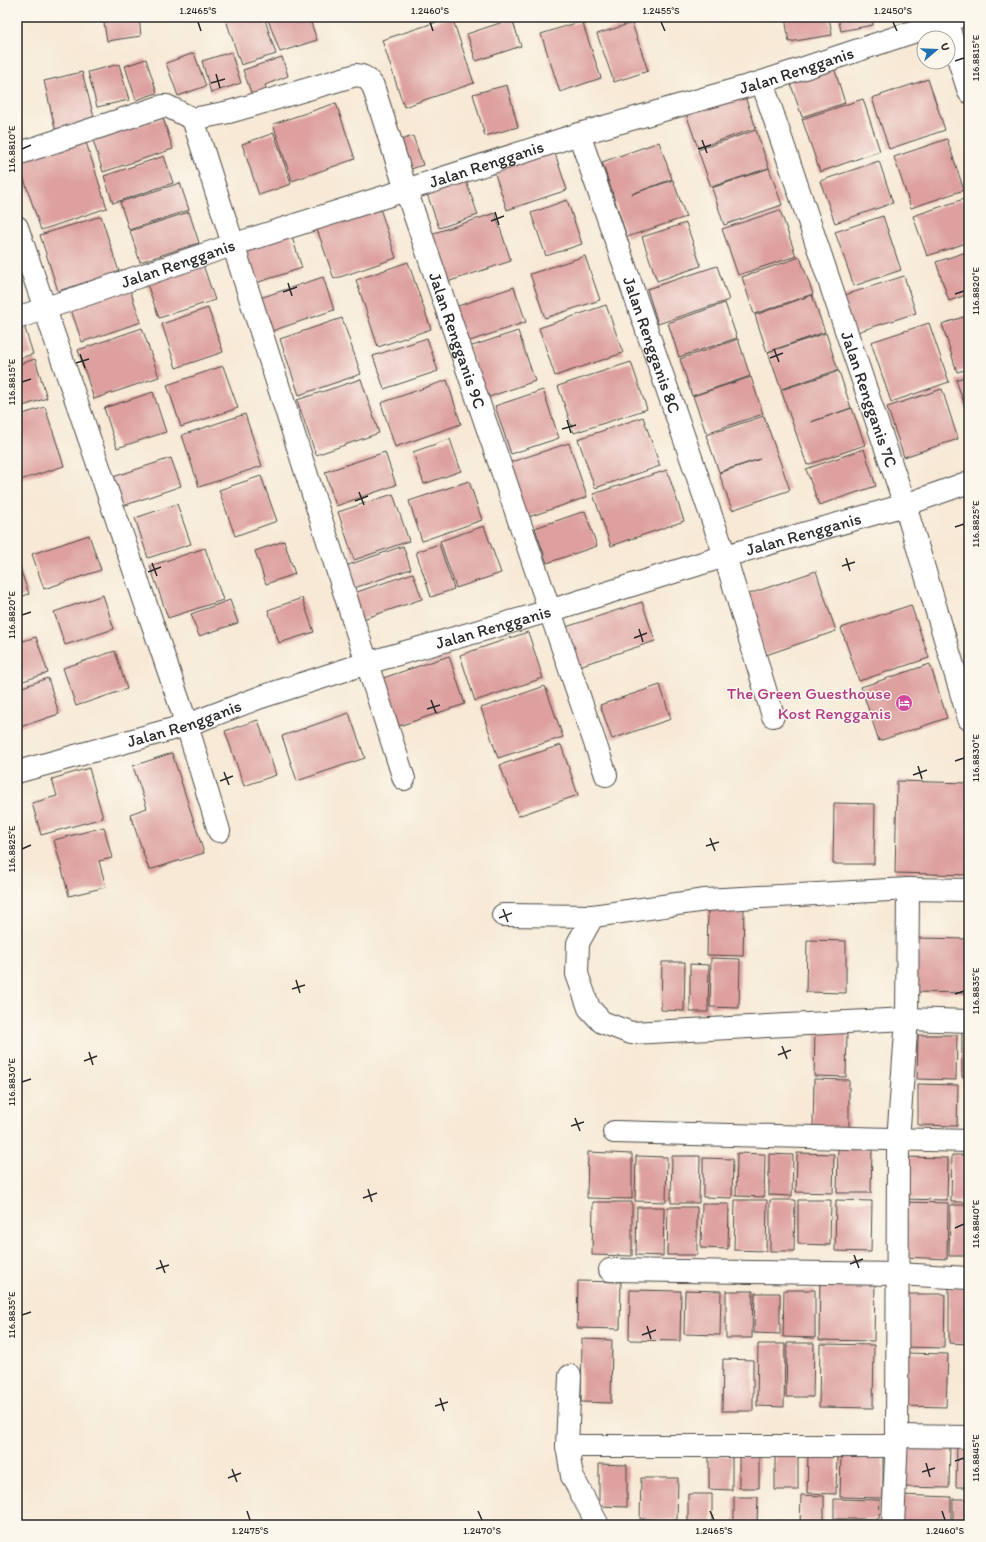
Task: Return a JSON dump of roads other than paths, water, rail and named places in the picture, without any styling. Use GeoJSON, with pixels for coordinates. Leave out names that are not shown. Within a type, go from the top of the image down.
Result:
{"type":"FeatureCollection","features":[{"type":"Feature","properties":{"kind":"street","name":"Jalan Rengganis"},"geometry":{"type":"LineString","coordinates":[[17,318],[232,245],[579,134],[762,82],[950,18]]}},
{"type":"Feature","properties":{"kind":"street"},"geometry":{"type":"LineString","coordinates":[[950,18],[969,92]]}},
{"type":"Feature","properties":{"kind":"street","name":"Jalan Rengganis 9C"},"geometry":{"type":"LineString","coordinates":[[193,119],[229,112],[356,75],[369,79],[373,86],[406,190],[606,774]]}},
{"type":"Feature","properties":{"kind":"street","name":"Jalan Rengganis 7C"},"geometry":{"type":"LineString","coordinates":[[762,82],[905,504],[969,719]]}},
{"type":"Feature","properties":{"kind":"street"},"geometry":{"type":"LineString","coordinates":[[17,154],[163,106],[167,106],[193,119],[232,245],[404,779]]}},
{"type":"Feature","properties":{"kind":"street","name":"Jalan Rengganis 8C"},"geometry":{"type":"LineString","coordinates":[[579,134],[725,556],[772,716]]}},
{"type":"Feature","properties":{"kind":"street"},"geometry":{"type":"LineString","coordinates":[[17,227],[187,725],[219,831]]}},
{"type":"Feature","properties":{"kind":"street","name":"Jalan Rengganis"},"geometry":{"type":"LineString","coordinates":[[17,772],[187,725],[261,697],[367,663],[549,611],[725,556],[905,504],[969,482]]}},
{"type":"Feature","properties":{"kind":"street"},"geometry":{"type":"LineString","coordinates":[[893,1525],[897,1441],[898,1140],[907,1019],[908,889]]}},
{"type":"Feature","properties":{"kind":"street"},"geometry":{"type":"LineString","coordinates":[[503,915],[593,916],[705,900],[908,889],[969,890]]}},
{"type":"Feature","properties":{"kind":"street"},"geometry":{"type":"LineString","coordinates":[[593,916],[578,943],[577,974],[589,1008],[602,1022],[631,1033],[907,1019],[969,1021]]}},
{"type":"Feature","properties":{"kind":"street"},"geometry":{"type":"LineString","coordinates":[[614,1132],[969,1141]]}},
{"type":"Feature","properties":{"kind":"street"},"geometry":{"type":"LineString","coordinates":[[610,1270],[897,1274],[969,1278]]}},
{"type":"Feature","properties":{"kind":"street"},"geometry":{"type":"LineString","coordinates":[[570,1376],[567,1446],[572,1476],[598,1525]]}},
{"type":"Feature","properties":{"kind":"street"},"geometry":{"type":"LineString","coordinates":[[567,1446],[897,1441],[969,1437]]}},
{"type":"Feature","properties":{"kind":"place","name":"The Green Guesthouse Kost Rengganis"},"geometry":{"type":"Point","coordinates":[904,703]}}]}
